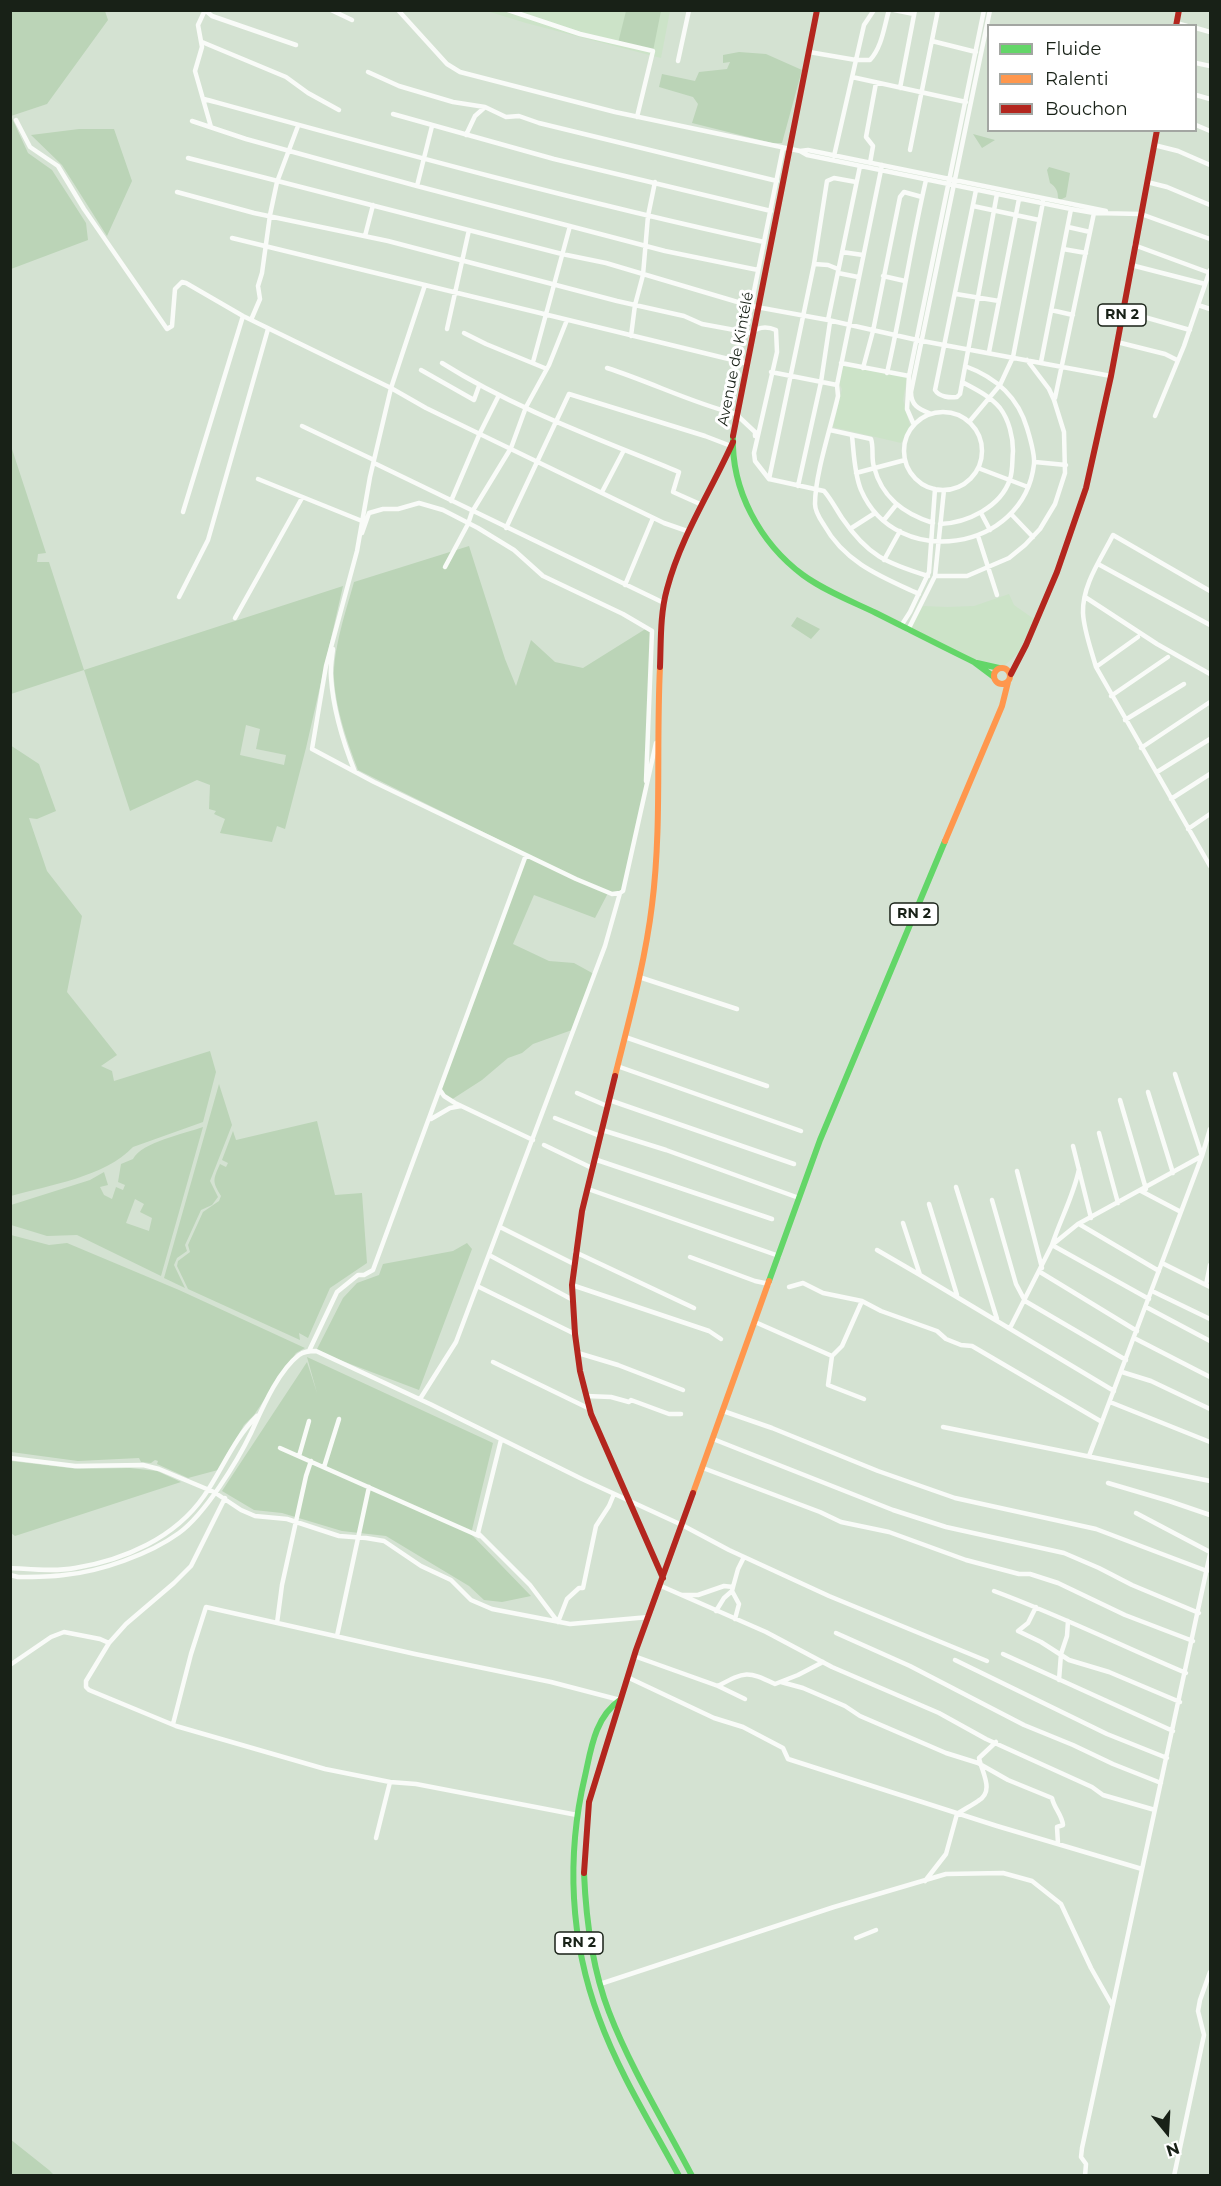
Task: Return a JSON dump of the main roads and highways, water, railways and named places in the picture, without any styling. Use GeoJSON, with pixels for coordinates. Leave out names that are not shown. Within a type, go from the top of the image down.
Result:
{"type":"FeatureCollection","features":[{"type":"Feature","properties":{"kind":"main road","name":"Avenue de Kintélé"},"geometry":{"type":"LineString","coordinates":[[817,10],[786,148],[736,412],[732,444],[737,469],[749,509],[759,528],[772,546],[805,576],[828,590],[974,662],[1004,683]]}},
{"type":"Feature","properties":{"kind":"main road"},"geometry":{"type":"LineString","coordinates":[[1176,24],[1179,10]]}},
{"type":"Feature","properties":{"kind":"main road","name":"RN 2"},"geometry":{"type":"LineString","coordinates":[[692,2175],[630,2060],[609,2012],[600,1984],[587,1921],[584,1860],[586,1824],[591,1794],[634,1656],[650,1617],[820,1140],[985,749],[1003,702],[1004,683],[1026,645],[1057,572],[1086,488],[1111,376],[1157,132]]}},
{"type":"Feature","properties":{"kind":"main road"},"geometry":{"type":"LineString","coordinates":[[662,1582],[586,1396],[575,1334],[572,1286],[592,1168],[648,934],[657,846],[660,640],[664,603],[687,531],[721,470],[732,444]]}},
{"type":"Feature","properties":{"kind":"main road","name":"Avenue de Kintélé"},"geometry":{"type":"LineString","coordinates":[[974,662],[1009,671]]}},
{"type":"Feature","properties":{"kind":"main road"},"geometry":{"type":"LineString","coordinates":[[994,677],[995,671],[999,668]]}},
{"type":"Feature","properties":{"kind":"main road","name":"RN 2"},"geometry":{"type":"LineString","coordinates":[[620,1700],[610,1705],[598,1728],[586,1770],[577,1815],[572,1853],[577,1935],[592,1996],[619,2063],[679,2175]]}}]}
